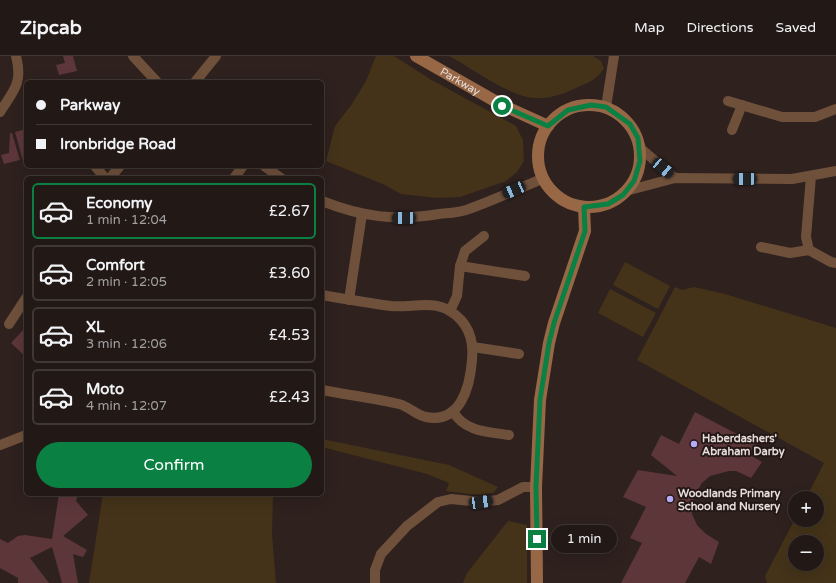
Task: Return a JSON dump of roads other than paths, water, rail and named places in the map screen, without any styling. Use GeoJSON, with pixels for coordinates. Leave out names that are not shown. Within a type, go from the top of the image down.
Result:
{"type":"FeatureCollection","features":[{"type":"Feature","properties":{"kind":"main road","name":"Parkway"},"geometry":{"type":"LineString","coordinates":[[416,56],[502,106],[548,126]]}},
{"type":"Feature","properties":{"kind":"main road"},"geometry":{"type":"LineString","coordinates":[[591,105],[606,107],[630,124],[638,138],[640,161],[634,181],[626,191],[608,204],[584,207],[564,200],[549,188],[542,179],[538,156],[542,138],[548,126],[568,110],[591,105]]}},
{"type":"Feature","properties":{"kind":"main road"},"geometry":{"type":"LineString","coordinates":[[537,583],[536,487],[540,400],[549,343],[585,231],[584,207]]}},
{"type":"Feature","properties":{"kind":"street"},"geometry":{"type":"LineString","coordinates":[[0,112],[15,88],[20,76],[16,56]]}},
{"type":"Feature","properties":{"kind":"street"},"geometry":{"type":"LineString","coordinates":[[133,56],[155,80]]}},
{"type":"Feature","properties":{"kind":"street"},"geometry":{"type":"LineString","coordinates":[[196,80],[216,56]]}},
{"type":"Feature","properties":{"kind":"street"},"geometry":{"type":"LineString","coordinates":[[606,107],[614,56]]}},
{"type":"Feature","properties":{"kind":"street"},"geometry":{"type":"LineString","coordinates":[[728,101],[782,117],[815,117],[836,109]]}},
{"type":"Feature","properties":{"kind":"street"},"geometry":{"type":"LineString","coordinates":[[732,130],[742,105]]}},
{"type":"Feature","properties":{"kind":"street"},"geometry":{"type":"LineString","coordinates":[[639,147],[675,178]]}},
{"type":"Feature","properties":{"kind":"street"},"geometry":{"type":"LineString","coordinates":[[97,168],[103,176]]}},
{"type":"Feature","properties":{"kind":"street"},"geometry":{"type":"LineString","coordinates":[[112,176],[118,168]]}},
{"type":"Feature","properties":{"kind":"street"},"geometry":{"type":"LineString","coordinates":[[267,168],[278,176]]}},
{"type":"Feature","properties":{"kind":"street"},"geometry":{"type":"LineString","coordinates":[[626,191],[675,178],[792,179],[836,171]]}},
{"type":"Feature","properties":{"kind":"street"},"geometry":{"type":"LineString","coordinates":[[809,250],[806,237],[811,176]]}},
{"type":"Feature","properties":{"kind":"street"},"geometry":{"type":"LineString","coordinates":[[324,202],[346,211],[384,218],[418,217],[465,210],[542,179]]}},
{"type":"Feature","properties":{"kind":"street"},"geometry":{"type":"LineString","coordinates":[[349,300],[362,214]]}},
{"type":"Feature","properties":{"kind":"street"},"geometry":{"type":"LineString","coordinates":[[450,311],[457,296],[460,266],[465,251],[484,236]]}},
{"type":"Feature","properties":{"kind":"street"},"geometry":{"type":"LineString","coordinates":[[761,247],[790,253],[809,250],[831,262],[836,263]]}},
{"type":"Feature","properties":{"kind":"street"},"geometry":{"type":"LineString","coordinates":[[460,266],[525,276]]}},
{"type":"Feature","properties":{"kind":"street"},"geometry":{"type":"LineString","coordinates":[[324,294],[349,300],[393,306],[428,305],[450,311],[461,319],[469,331],[473,347],[465,395],[459,407],[437,418],[418,414],[401,405],[324,390]]}},
{"type":"Feature","properties":{"kind":"street"},"geometry":{"type":"LineString","coordinates":[[8,324],[24,301]]}},
{"type":"Feature","properties":{"kind":"street"},"geometry":{"type":"LineString","coordinates":[[473,347],[519,354]]}},
{"type":"Feature","properties":{"kind":"street"},"geometry":{"type":"LineString","coordinates":[[453,411],[456,418],[475,430],[509,435]]}},
{"type":"Feature","properties":{"kind":"street"},"geometry":{"type":"LineString","coordinates":[[0,445],[24,436]]}},
{"type":"Feature","properties":{"kind":"street"},"geometry":{"type":"LineString","coordinates":[[374,583],[375,570],[382,554],[407,526],[438,502],[450,499],[481,502],[498,500],[523,487],[536,487]]}},
{"type":"Feature","properties":{"kind":"place","name":"Haberdashers' Abraham Darby"},"geometry":{"type":"Point","coordinates":[694,444]}},
{"type":"Feature","properties":{"kind":"place","name":"Woodlands Primary School and Nursery"},"geometry":{"type":"Point","coordinates":[670,499]}}]}
